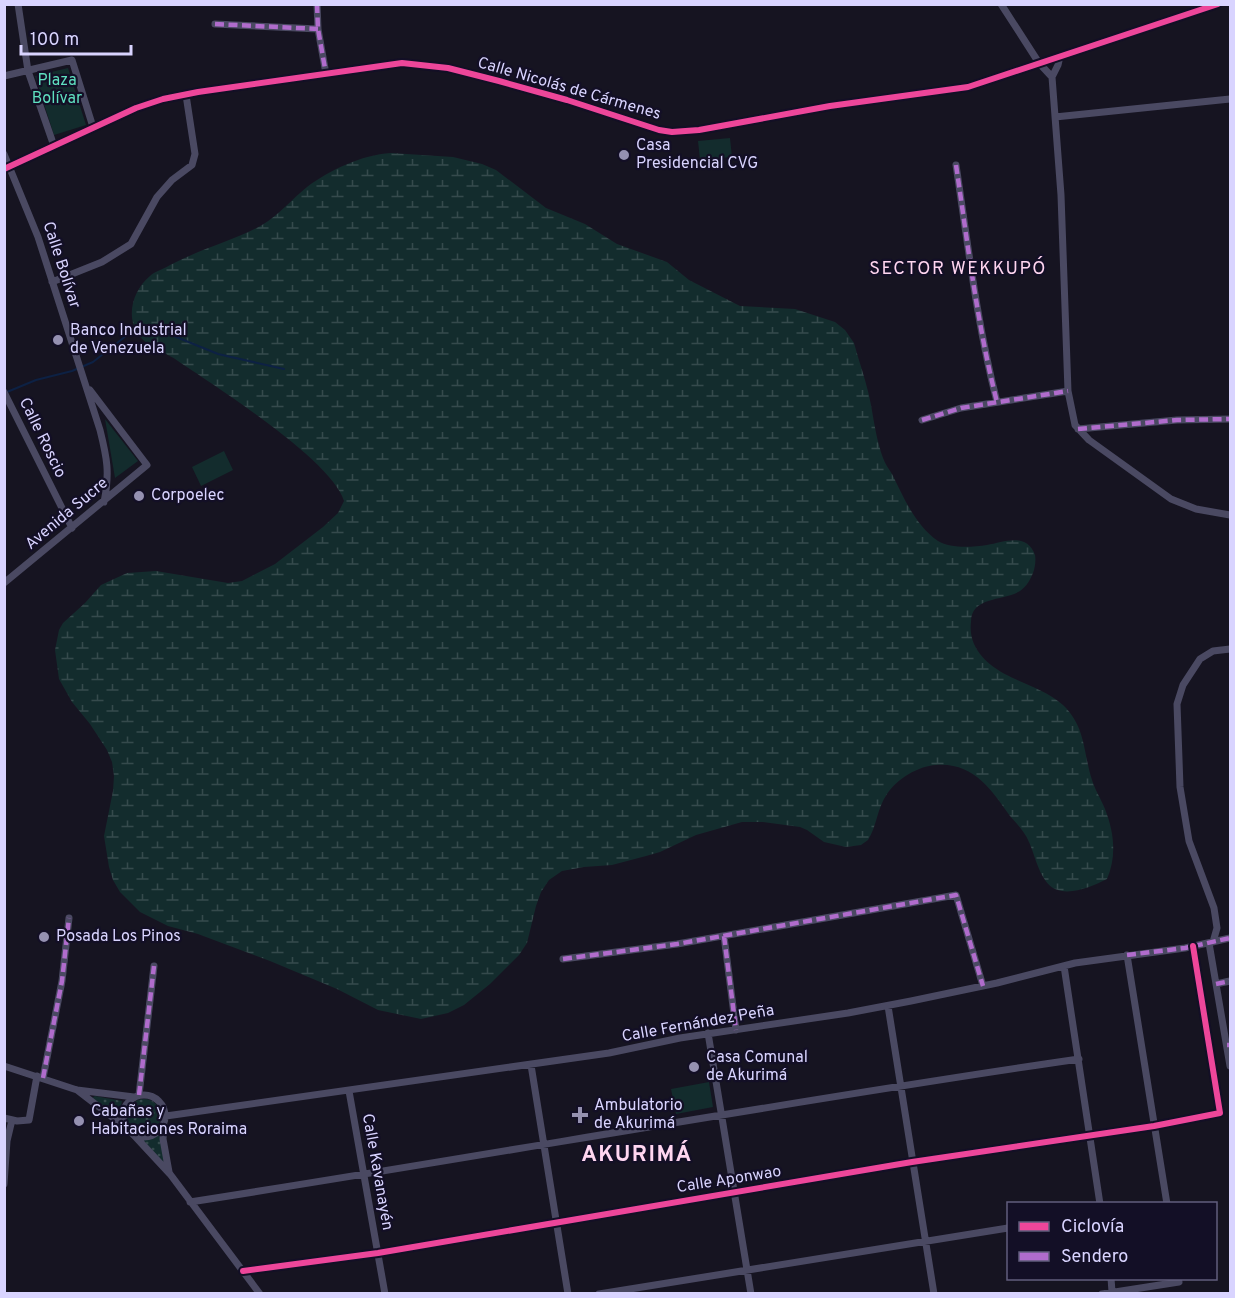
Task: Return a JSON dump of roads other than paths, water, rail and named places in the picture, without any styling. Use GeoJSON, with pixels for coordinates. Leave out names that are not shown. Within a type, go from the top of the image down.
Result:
{"type":"FeatureCollection","features":[{"type":"Feature","properties":{"kind":"street"},"geometry":{"type":"LineString","coordinates":[[18,4],[28,71],[54,146]]}},
{"type":"Feature","properties":{"kind":"street"},"geometry":{"type":"LineString","coordinates":[[317,4],[318,29],[327,74]]}},
{"type":"Feature","properties":{"kind":"street","name":"Calle Nicolás de Cármenes"},"geometry":{"type":"LineString","coordinates":[[7,168],[136,108],[186,94],[402,63],[448,68],[567,100],[672,132],[716,128],[830,106],[968,87],[1218,4]]}},
{"type":"Feature","properties":{"kind":"street"},"geometry":{"type":"LineString","coordinates":[[1001,5],[1039,63],[1052,76]]}},
{"type":"Feature","properties":{"kind":"street"},"geometry":{"type":"LineString","coordinates":[[214,24],[318,29]]}},
{"type":"Feature","properties":{"kind":"street"},"geometry":{"type":"LineString","coordinates":[[1060,56],[1052,76],[1061,204],[1068,392],[1071,413],[1077,429],[1117,461],[1171,498],[1196,508],[1230,515]]}},
{"type":"Feature","properties":{"kind":"street"},"geometry":{"type":"LineString","coordinates":[[4,76],[72,60],[93,127]]}},
{"type":"Feature","properties":{"kind":"street"},"geometry":{"type":"LineString","coordinates":[[52,282],[102,262],[131,244],[157,197],[172,180],[192,165],[195,154],[186,94]]}},
{"type":"Feature","properties":{"kind":"street"},"geometry":{"type":"LineString","coordinates":[[1055,117],[1230,99]]}},
{"type":"Feature","properties":{"kind":"street","name":"Calle Bolívar"},"geometry":{"type":"LineString","coordinates":[[4,154],[7,168],[34,224],[108,462],[108,485],[104,502]]}},
{"type":"Feature","properties":{"kind":"street"},"geometry":{"type":"LineString","coordinates":[[956,165],[972,281],[986,358],[997,402]]}},
{"type":"Feature","properties":{"kind":"street","name":"Calle Bolívar"},"geometry":{"type":"LineString","coordinates":[[86,386],[147,465]]}},
{"type":"Feature","properties":{"kind":"street"},"geometry":{"type":"LineString","coordinates":[[922,420],[961,408],[1068,392]]}},
{"type":"Feature","properties":{"kind":"street","name":"Calle Roscio"},"geometry":{"type":"LineString","coordinates":[[6,394],[72,528]]}},
{"type":"Feature","properties":{"kind":"street"},"geometry":{"type":"LineString","coordinates":[[1077,429],[1177,420],[1230,419]]}},
{"type":"Feature","properties":{"kind":"street","name":"Avenida Sucre"},"geometry":{"type":"LineString","coordinates":[[4,583],[147,465]]}},
{"type":"Feature","properties":{"kind":"street"},"geometry":{"type":"LineString","coordinates":[[1230,649],[1213,651],[1200,659],[1184,685],[1177,704],[1180,787],[1189,841],[1214,908],[1217,928],[1211,942],[1216,984],[1229,1045],[1230,1066]]}},
{"type":"Feature","properties":{"kind":"street"},"geometry":{"type":"LineString","coordinates":[[563,959],[724,936],[956,895],[983,986]]}},
{"type":"Feature","properties":{"kind":"street"},"geometry":{"type":"LineString","coordinates":[[4,1184],[8,1119],[29,1120],[62,981],[69,918]]}},
{"type":"Feature","properties":{"kind":"street"},"geometry":{"type":"LineString","coordinates":[[724,936],[736,1030]]}},
{"type":"Feature","properties":{"kind":"street","name":"Calle Fernández Peña"},"geometry":{"type":"LineString","coordinates":[[165,1120],[349,1090],[626,1051],[708,1033],[888,1006],[1064,966],[1230,938]]}},
{"type":"Feature","properties":{"kind":"street","name":"Calle Aponwao"},"geometry":{"type":"LineString","coordinates":[[243,1272],[378,1252],[912,1162],[1154,1126],[1220,1113],[1193,946]]}},
{"type":"Feature","properties":{"kind":"street"},"geometry":{"type":"LineString","coordinates":[[1127,955],[1167,1202]]}},
{"type":"Feature","properties":{"kind":"street"},"geometry":{"type":"LineString","coordinates":[[154,966],[137,1096],[127,1104],[123,1113],[129,1130],[170,1174],[260,1293]]}},
{"type":"Feature","properties":{"kind":"street"},"geometry":{"type":"LineString","coordinates":[[1064,966],[1100,1202]]}},
{"type":"Feature","properties":{"kind":"street"},"geometry":{"type":"LineString","coordinates":[[1216,984],[1230,981]]}},
{"type":"Feature","properties":{"kind":"street"},"geometry":{"type":"LineString","coordinates":[[888,1006],[934,1293]]}},
{"type":"Feature","properties":{"kind":"street"},"geometry":{"type":"LineString","coordinates":[[708,1033],[752,1293]]}},
{"type":"Feature","properties":{"kind":"street"},"geometry":{"type":"LineString","coordinates":[[190,1202],[721,1113],[1079,1059]]}},
{"type":"Feature","properties":{"kind":"street"},"geometry":{"type":"LineString","coordinates":[[4,1065],[77,1090],[137,1096],[149,1095],[159,1099],[164,1108],[164,1139],[170,1174]]}},
{"type":"Feature","properties":{"kind":"street"},"geometry":{"type":"LineString","coordinates":[[531,1065],[568,1293]]}},
{"type":"Feature","properties":{"kind":"street"},"geometry":{"type":"LineString","coordinates":[[77,1090],[140,1136],[150,1136],[159,1131],[165,1120]]}},
{"type":"Feature","properties":{"kind":"street","name":"Calle Kavanayén"},"geometry":{"type":"LineString","coordinates":[[349,1090],[385,1293]]}},
{"type":"Feature","properties":{"kind":"street"},"geometry":{"type":"LineString","coordinates":[[599,1293],[1007,1228]]}},
{"type":"Feature","properties":{"kind":"street"},"geometry":{"type":"LineString","coordinates":[[1110,1280],[1112,1292]]}},
{"type":"Feature","properties":{"kind":"street"},"geometry":{"type":"LineString","coordinates":[[1102,1293],[1179,1280]]}},
{"type":"Feature","properties":{"kind":"waterway"},"geometry":{"type":"LineString","coordinates":[[7,392],[93,362],[131,332],[140,329],[159,330],[218,354],[284,369]]}},
{"type":"Feature","properties":{"kind":"place","name":"Casa Presidencial CVG"},"geometry":{"type":"Point","coordinates":[624,155]}},
{"type":"Feature","properties":{"kind":"place","name":"Banco Industrial de Venezuela"},"geometry":{"type":"Point","coordinates":[58,340]}},
{"type":"Feature","properties":{"kind":"place","name":"Corpoelec"},"geometry":{"type":"Point","coordinates":[139,496]}},
{"type":"Feature","properties":{"kind":"place","name":"Posada Los Pinos"},"geometry":{"type":"Point","coordinates":[44,937]}},
{"type":"Feature","properties":{"kind":"place","name":"Casa Comunal de Akurimá"},"geometry":{"type":"Point","coordinates":[694,1067]}},
{"type":"Feature","properties":{"kind":"place","name":"Ambulatorio de Akurimá"},"geometry":{"type":"Point","coordinates":[580,1115]}},
{"type":"Feature","properties":{"kind":"place","name":"Cabañas y Habitaciones Roraima"},"geometry":{"type":"Point","coordinates":[79,1121]}},
{"type":"Feature","properties":{"kind":"district","name":"SECTOR WEKKUPÓ"},"geometry":{"type":"Point","coordinates":[958,269]}},
{"type":"Feature","properties":{"kind":"district","name":"AKURIMÁ"},"geometry":{"type":"Point","coordinates":[637,1155]}},
{"type":"Feature","properties":{"kind":"park label","name":"Plaza Bolívar"},"geometry":{"type":"Point","coordinates":[57,90]}}]}
